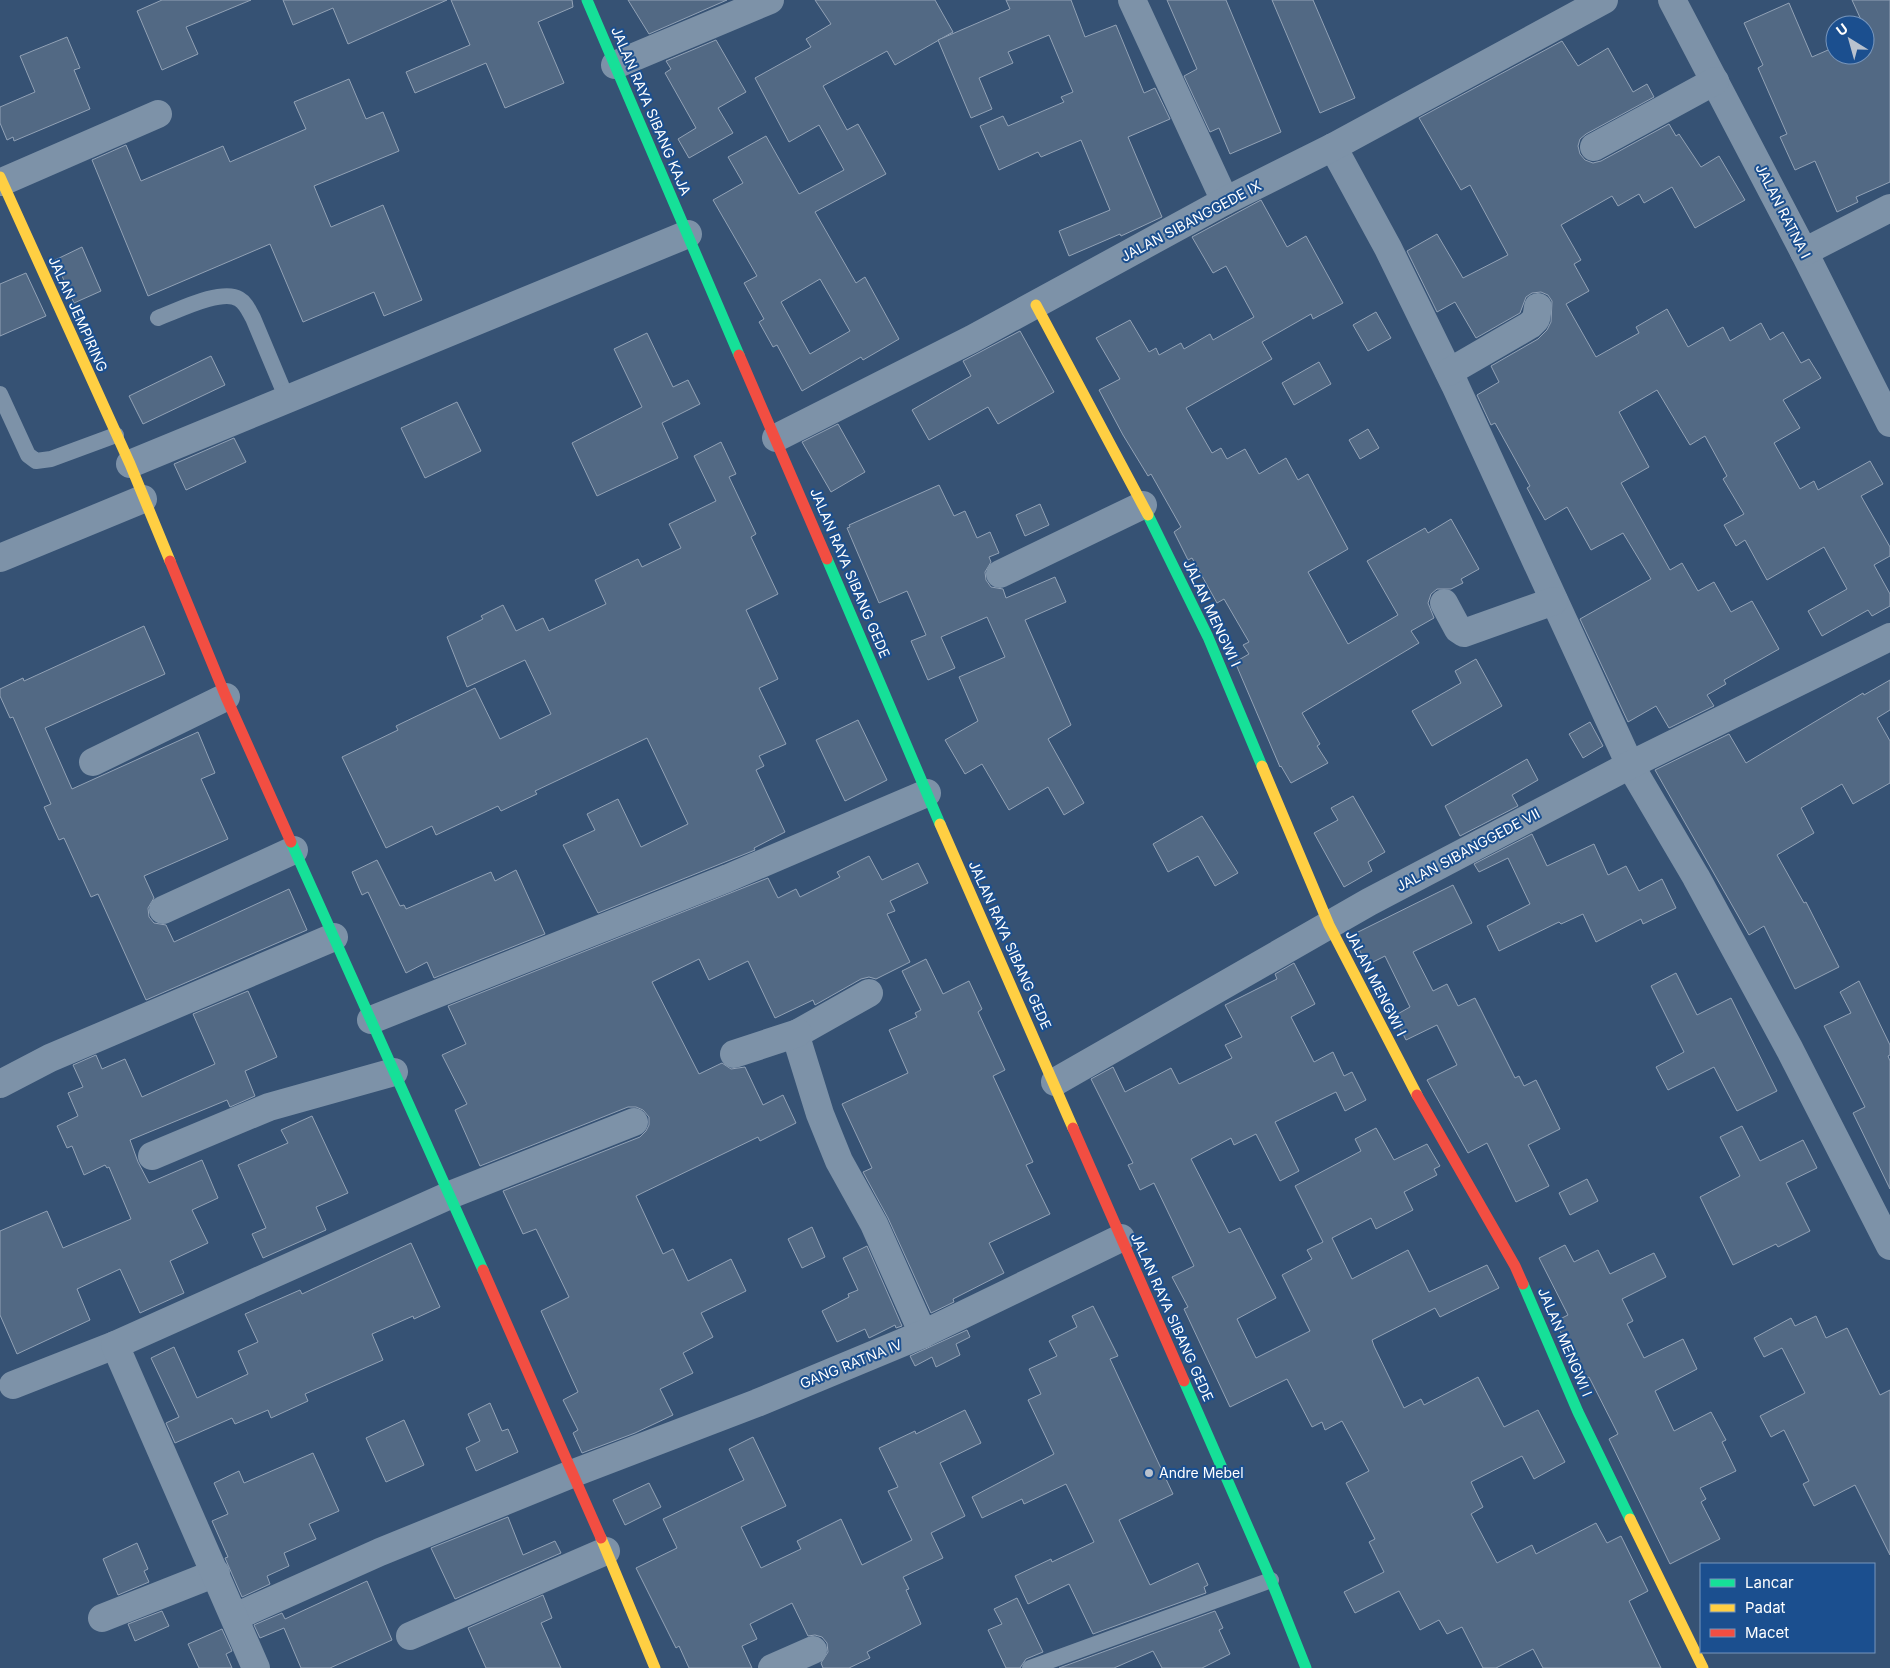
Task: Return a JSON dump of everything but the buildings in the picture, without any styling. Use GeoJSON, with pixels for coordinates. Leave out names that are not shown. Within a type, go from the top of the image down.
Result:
{"type":"FeatureCollection","features":[{"type":"Feature","properties":{"kind":"street","name":"JALAN RAYA SIBANG KAJA"},"geometry":{"type":"LineString","coordinates":[[586,0],[688,234]]}},
{"type":"Feature","properties":{"kind":"street"},"geometry":{"type":"LineString","coordinates":[[614,65],[770,0]]}},
{"type":"Feature","properties":{"kind":"street"},"geometry":{"type":"LineString","coordinates":[[1132,0],[1225,201]]}},
{"type":"Feature","properties":{"kind":"street","name":"JALAN SIBANGGEDE IX"},"geometry":{"type":"LineString","coordinates":[[776,438],[972,340],[1225,201],[1333,147],[1604,0]]}},
{"type":"Feature","properties":{"kind":"street","name":"JALAN RATNA I"},"geometry":{"type":"LineString","coordinates":[[1672,0],[1804,252],[1890,424]]}},
{"type":"Feature","properties":{"kind":"street"},"geometry":{"type":"LineString","coordinates":[[1594,147],[1715,81]]}},
{"type":"Feature","properties":{"kind":"street"},"geometry":{"type":"LineString","coordinates":[[1,180],[158,114]]}},
{"type":"Feature","properties":{"kind":"street"},"geometry":{"type":"LineString","coordinates":[[1333,147],[1388,248],[1449,372],[1630,765],[1696,876],[1790,1050],[1890,1246]]}},
{"type":"Feature","properties":{"kind":"street","name":"JALAN JEMPIRING"},"geometry":{"type":"LineString","coordinates":[[1,180],[130,464],[226,697],[574,1473],[655,1668]]}},
{"type":"Feature","properties":{"kind":"street"},"geometry":{"type":"LineString","coordinates":[[1804,252],[1890,208]]}},
{"type":"Feature","properties":{"kind":"street"},"geometry":{"type":"LineString","coordinates":[[130,464],[688,234]]}},
{"type":"Feature","properties":{"kind":"street","name":"JALAN RAYA SIBANG GEDE"},"geometry":{"type":"LineString","coordinates":[[688,234],[926,793],[1271,1580],[1306,1668]]}},
{"type":"Feature","properties":{"kind":"street","name":"JALAN MENGWI I"},"geometry":{"type":"LineString","coordinates":[[1036,304],[1143,505],[1208,638],[1329,925],[1424,1108],[1515,1266],[1578,1412],[1703,1668]]}},
{"type":"Feature","properties":{"kind":"street"},"geometry":{"type":"LineString","coordinates":[[1449,372],[1530,325],[1536,319],[1538,307]]}},
{"type":"Feature","properties":{"kind":"street"},"geometry":{"type":"LineString","coordinates":[[0,558],[144,499]]}},
{"type":"Feature","properties":{"kind":"street"},"geometry":{"type":"LineString","coordinates":[[1000,574],[1143,505]]}},
{"type":"Feature","properties":{"kind":"street"},"geometry":{"type":"LineString","coordinates":[[1444,604],[1458,629],[1464,633],[1554,602]]}},
{"type":"Feature","properties":{"kind":"street","name":"JALAN SIBANGGEDE VII"},"geometry":{"type":"LineString","coordinates":[[1054,1082],[1329,925],[1630,765],[1890,637]]}},
{"type":"Feature","properties":{"kind":"street"},"geometry":{"type":"LineString","coordinates":[[93,762],[226,697]]}},
{"type":"Feature","properties":{"kind":"street"},"geometry":{"type":"LineString","coordinates":[[371,1020],[728,878],[926,793]]}},
{"type":"Feature","properties":{"kind":"street"},"geometry":{"type":"LineString","coordinates":[[163,910],[294,850]]}},
{"type":"Feature","properties":{"kind":"street"},"geometry":{"type":"LineString","coordinates":[[0,1084],[50,1058],[334,937]]}},
{"type":"Feature","properties":{"kind":"street"},"geometry":{"type":"LineString","coordinates":[[734,1054],[798,1033],[869,993]]}},
{"type":"Feature","properties":{"kind":"street"},"geometry":{"type":"LineString","coordinates":[[798,1033],[803,1060],[820,1114],[839,1161],[874,1224],[923,1334]]}},
{"type":"Feature","properties":{"kind":"street"},"geometry":{"type":"LineString","coordinates":[[152,1156],[269,1107],[394,1072]]}},
{"type":"Feature","properties":{"kind":"street"},"geometry":{"type":"LineString","coordinates":[[13,1385],[115,1345],[450,1195],[634,1122]]}},
{"type":"Feature","properties":{"kind":"street","name":"GANG RATNA IV"},"geometry":{"type":"LineString","coordinates":[[235,1617],[380,1552],[574,1473],[757,1403],[923,1334],[1121,1238]]}},
{"type":"Feature","properties":{"kind":"street"},"geometry":{"type":"LineString","coordinates":[[115,1345],[256,1668]]}},
{"type":"Feature","properties":{"kind":"street"},"geometry":{"type":"LineString","coordinates":[[410,1636],[606,1551]]}},
{"type":"Feature","properties":{"kind":"street"},"geometry":{"type":"LineString","coordinates":[[102,1618],[216,1573]]}},
{"type":"Feature","properties":{"kind":"street"},"geometry":{"type":"LineString","coordinates":[[772,1668],[813,1650]]}},
{"type":"Feature","properties":{"kind":"lane"},"geometry":{"type":"LineString","coordinates":[[158,318],[221,295],[239,298],[253,318],[287,399]]}},
{"type":"Feature","properties":{"kind":"lane"},"geometry":{"type":"LineString","coordinates":[[0,394],[28,455],[36,461],[51,459],[116,435]]}},
{"type":"Feature","properties":{"kind":"lane"},"geometry":{"type":"LineString","coordinates":[[1030,1668],[1271,1580]]}},
{"type":"Feature","properties":{"kind":"traffic: fast"},"geometry":{"type":"LineString","coordinates":[[587,0],[739,355]]}},
{"type":"Feature","properties":{"kind":"traffic: fast"},"geometry":{"type":"LineString","coordinates":[[1148,515],[1208,637],[1262,766]]}},
{"type":"Feature","properties":{"kind":"traffic: fast"},"geometry":{"type":"LineString","coordinates":[[827,559],[940,824]]}},
{"type":"Feature","properties":{"kind":"traffic: fast"},"geometry":{"type":"LineString","coordinates":[[291,842],[483,1270]]}},
{"type":"Feature","properties":{"kind":"traffic: fast"},"geometry":{"type":"LineString","coordinates":[[1523,1284],[1578,1412],[1630,1519]]}},
{"type":"Feature","properties":{"kind":"traffic: fast"},"geometry":{"type":"LineString","coordinates":[[1184,1381],[1271,1580],[1306,1668]]}},
{"type":"Feature","properties":{"kind":"traffic: slow"},"geometry":{"type":"LineString","coordinates":[[0,177],[130,464],[170,561]]}},
{"type":"Feature","properties":{"kind":"traffic: slow"},"geometry":{"type":"LineString","coordinates":[[1036,305],[1148,515]]}},
{"type":"Feature","properties":{"kind":"traffic: slow"},"geometry":{"type":"LineString","coordinates":[[1262,766],[1329,925],[1417,1095]]}},
{"type":"Feature","properties":{"kind":"traffic: slow"},"geometry":{"type":"LineString","coordinates":[[940,824],[1073,1128]]}},
{"type":"Feature","properties":{"kind":"traffic: slow"},"geometry":{"type":"LineString","coordinates":[[1630,1519],[1703,1668]]}},
{"type":"Feature","properties":{"kind":"traffic: slow"},"geometry":{"type":"LineString","coordinates":[[601,1538],[655,1668]]}},
{"type":"Feature","properties":{"kind":"traffic: jam"},"geometry":{"type":"LineString","coordinates":[[739,355],[827,559]]}},
{"type":"Feature","properties":{"kind":"traffic: jam"},"geometry":{"type":"LineString","coordinates":[[170,561],[226,697],[291,842]]}},
{"type":"Feature","properties":{"kind":"traffic: jam"},"geometry":{"type":"LineString","coordinates":[[1417,1095],[1515,1266],[1523,1284]]}},
{"type":"Feature","properties":{"kind":"traffic: jam"},"geometry":{"type":"LineString","coordinates":[[1073,1128],[1184,1381]]}},
{"type":"Feature","properties":{"kind":"traffic: jam"},"geometry":{"type":"LineString","coordinates":[[483,1270],[601,1538]]}},
{"type":"Feature","properties":{"kind":"place","name":"Andre Mebel"},"geometry":{"type":"Point","coordinates":[1149,1473]}}]}
